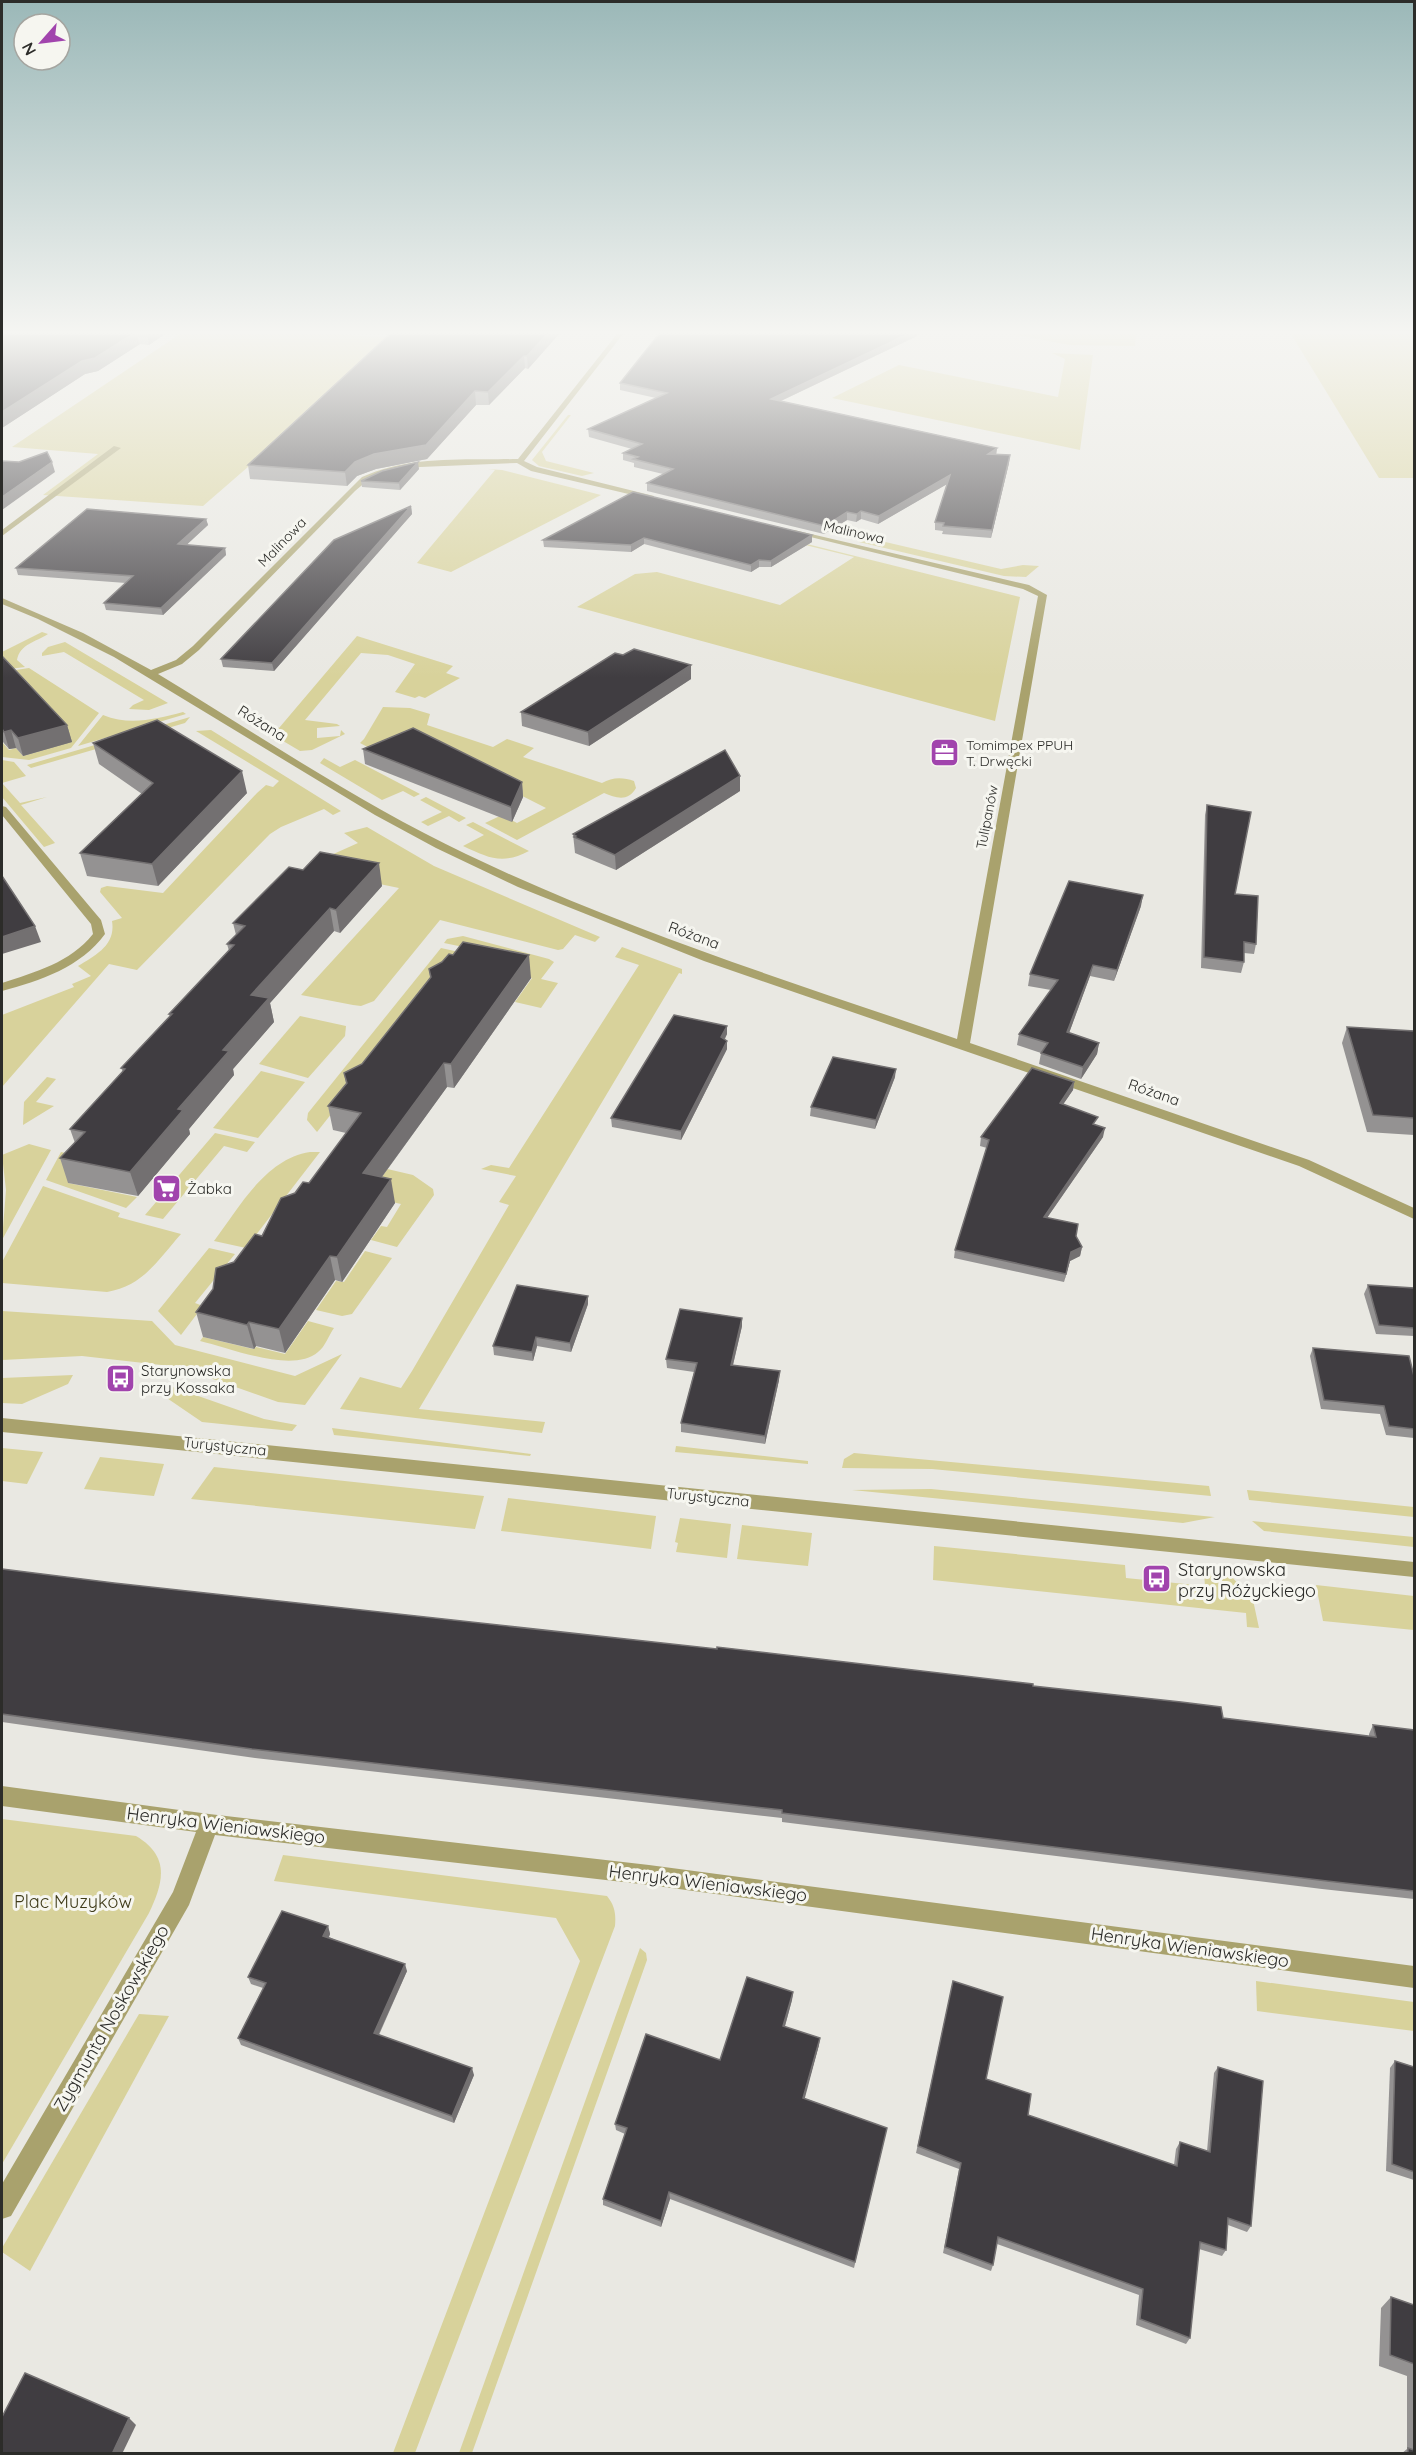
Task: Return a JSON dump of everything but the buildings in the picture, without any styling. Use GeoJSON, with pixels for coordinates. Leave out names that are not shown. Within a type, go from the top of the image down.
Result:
{"type":"FeatureCollection","features":[{"type":"Feature","properties":{"kind":"street"},"geometry":{"type":"LineString","coordinates":[[2,534],[116,449]]}},
{"type":"Feature","properties":{"kind":"street"},"geometry":{"type":"LineString","coordinates":[[520,461],[530,449]]}},
{"type":"Feature","properties":{"kind":"street","name":"Malinowa"},"geometry":{"type":"LineString","coordinates":[[150,674],[179,662],[196,648],[365,478],[382,472],[416,466],[520,461],[521,464],[534,469],[658,499]]}},
{"type":"Feature","properties":{"kind":"street","name":"Malinowa"},"geometry":{"type":"LineString","coordinates":[[780,529],[1026,587],[1043,595]]}},
{"type":"Feature","properties":{"kind":"street","name":"Tulipanów"},"geometry":{"type":"LineString","coordinates":[[963,1044],[1043,595]]}},
{"type":"Feature","properties":{"kind":"street","name":"Różana"},"geometry":{"type":"LineString","coordinates":[[2,601],[76,632],[376,810],[459,855],[504,876],[628,929],[1305,1163],[1414,1214]]}},
{"type":"Feature","properties":{"kind":"street"},"geometry":{"type":"LineString","coordinates":[[2,810],[97,923],[99,934],[92,945],[76,958],[2,987]]}},
{"type":"Feature","properties":{"kind":"street","name":"Turystyczna"},"geometry":{"type":"LineString","coordinates":[[2,1425],[293,1453],[1414,1570]]}},
{"type":"Feature","properties":{"kind":"street","name":"Henryka Wieniawskiego"},"geometry":{"type":"LineString","coordinates":[[2,1796],[209,1824],[661,1876],[1414,1977]]}},
{"type":"Feature","properties":{"kind":"street","name":"Zygmunta Noskowskiego"},"geometry":{"type":"LineString","coordinates":[[2,2207],[181,1898],[209,1824]]}},
{"type":"Feature","properties":{"kind":"green space"},"geometry":{"type":"Polygon","coordinates":[[[31,449],[269,449],[203,506],[43,495],[98,454],[31,449]]]}},
{"type":"Feature","properties":{"kind":"green space"},"geometry":{"type":"Polygon","coordinates":[[[541,449],[545,449],[542,452],[546,461],[594,473],[582,476],[539,466],[532,460],[541,449]]]}},
{"type":"Feature","properties":{"kind":"green space"},"geometry":{"type":"Polygon","coordinates":[[[1361,449],[1414,449],[1414,478],[1379,478],[1361,449]]]}},
{"type":"Feature","properties":{"kind":"green space"},"geometry":{"type":"Polygon","coordinates":[[[488,469],[502,470],[605,496],[601,495],[451,572],[417,563],[495,470],[488,469]]]}},
{"type":"Feature","properties":{"kind":"green space"},"geometry":{"type":"Polygon","coordinates":[[[864,537],[1001,569],[1023,565],[1039,566],[1026,577],[1004,576],[859,542],[864,537]]]}},
{"type":"Feature","properties":{"kind":"green space"},"geometry":{"type":"Polygon","coordinates":[[[797,543],[1020,597],[995,721],[577,607],[635,574],[657,572],[780,605],[854,557],[797,543]]]}},
{"type":"Feature","properties":{"kind":"green space"},"geometry":{"type":"Polygon","coordinates":[[[42,632],[48,634],[21,650],[17,660],[25,667],[2,670],[2,652],[42,632]]]}},
{"type":"Feature","properties":{"kind":"green space"},"geometry":{"type":"Polygon","coordinates":[[[357,636],[453,666],[446,673],[460,678],[425,698],[419,696],[415,698],[395,692],[415,664],[388,655],[361,653],[305,720],[340,726],[317,728],[317,738],[340,736],[341,730],[345,734],[312,750],[300,751],[241,716],[250,712],[279,728],[357,636]]]}},
{"type":"Feature","properties":{"kind":"green space"},"geometry":{"type":"Polygon","coordinates":[[[65,642],[168,703],[149,710],[129,709],[144,700],[64,652],[42,656],[48,647],[65,642]]]}},
{"type":"Feature","properties":{"kind":"green space"},"geometry":{"type":"Polygon","coordinates":[[[29,668],[99,713],[71,748],[29,760],[2,757],[2,742],[9,750],[16,748],[23,756],[47,749],[2,672],[29,668]]]}},
{"type":"Feature","properties":{"kind":"green space"},"geometry":{"type":"Polygon","coordinates":[[[383,707],[410,708],[430,714],[427,725],[493,747],[507,739],[534,748],[523,757],[602,783],[622,778],[634,781],[636,788],[626,797],[604,793],[517,840],[485,823],[502,815],[517,823],[546,808],[415,742],[377,752],[360,743],[383,707]]]}},
{"type":"Feature","properties":{"kind":"green space"},"geometry":{"type":"Polygon","coordinates":[[[183,712],[186,714],[78,746],[103,715],[133,721],[183,712]]]}},
{"type":"Feature","properties":{"kind":"green space"},"geometry":{"type":"Polygon","coordinates":[[[190,717],[185,723],[31,768],[27,765],[190,717]]]}},
{"type":"Feature","properties":{"kind":"green space"},"geometry":{"type":"Polygon","coordinates":[[[211,730],[341,811],[333,815],[324,809],[270,834],[137,970],[109,964],[2,1087],[2,1015],[74,987],[72,984],[91,976],[78,966],[108,943],[111,937],[112,921],[122,918],[100,892],[101,888],[107,886],[163,893],[257,793],[266,785],[273,787],[279,781],[196,731],[211,730]]]}},
{"type":"Feature","properties":{"kind":"green space"},"geometry":{"type":"Polygon","coordinates":[[[324,758],[340,767],[355,760],[420,794],[414,797],[403,791],[382,800],[320,763],[324,758]]]}},
{"type":"Feature","properties":{"kind":"green space"},"geometry":{"type":"Polygon","coordinates":[[[2,760],[14,762],[26,776],[2,783],[2,760]]]}},
{"type":"Feature","properties":{"kind":"green space"},"geometry":{"type":"Polygon","coordinates":[[[2,783],[20,803],[47,797],[21,805],[55,843],[44,847],[2,797],[2,783]]]}},
{"type":"Feature","properties":{"kind":"green space"},"geometry":{"type":"Polygon","coordinates":[[[426,797],[466,818],[459,822],[449,816],[428,826],[421,822],[442,812],[420,800],[426,797]]]}},
{"type":"Feature","properties":{"kind":"green space"},"geometry":{"type":"Polygon","coordinates":[[[473,822],[529,851],[503,859],[488,857],[463,846],[484,835],[466,825],[473,822]]]}},
{"type":"Feature","properties":{"kind":"green space"},"geometry":{"type":"Polygon","coordinates":[[[367,827],[434,866],[600,937],[595,942],[575,935],[563,949],[558,950],[440,920],[374,1001],[361,1006],[301,995],[399,888],[365,881],[284,888],[302,869],[314,871],[329,856],[358,843],[344,833],[367,827]]]}},
{"type":"Feature","properties":{"kind":"green space"},"geometry":{"type":"Polygon","coordinates":[[[463,936],[554,962],[541,979],[558,983],[541,1008],[515,1002],[532,978],[499,972],[478,950],[444,943],[447,939],[463,936]]]}},
{"type":"Feature","properties":{"kind":"green space"},"geometry":{"type":"Polygon","coordinates":[[[622,947],[682,969],[682,974],[679,973],[419,1409],[545,1422],[542,1433],[340,1409],[360,1377],[401,1388],[412,1371],[509,1205],[499,1202],[516,1176],[481,1169],[491,1165],[509,1168],[639,965],[615,957],[622,947]]]}},
{"type":"Feature","properties":{"kind":"green space"},"geometry":{"type":"Polygon","coordinates":[[[441,948],[459,952],[317,1132],[307,1120],[308,1113],[441,948]]]}},
{"type":"Feature","properties":{"kind":"green space"},"geometry":{"type":"Polygon","coordinates":[[[300,1016],[346,1026],[345,1036],[308,1078],[259,1064],[300,1016]]]}},
{"type":"Feature","properties":{"kind":"green space"},"geometry":{"type":"Polygon","coordinates":[[[261,1071],[305,1082],[258,1138],[213,1128],[261,1071]]]}},
{"type":"Feature","properties":{"kind":"green space"},"geometry":{"type":"Polygon","coordinates":[[[47,1077],[56,1079],[36,1102],[54,1106],[23,1125],[24,1102],[47,1077]]]}},
{"type":"Feature","properties":{"kind":"green space"},"geometry":{"type":"Polygon","coordinates":[[[215,1133],[255,1142],[247,1152],[224,1146],[163,1219],[145,1215],[215,1133]]]}},
{"type":"Feature","properties":{"kind":"green space"},"geometry":{"type":"Polygon","coordinates":[[[29,1144],[51,1150],[2,1240],[6,1190],[2,1155],[29,1144]]]}},
{"type":"Feature","properties":{"kind":"green space"},"geometry":{"type":"Polygon","coordinates":[[[61,1152],[90,1158],[68,1183],[137,1197],[126,1208],[46,1180],[61,1152]]]}},
{"type":"Feature","properties":{"kind":"green space"},"geometry":{"type":"Polygon","coordinates":[[[320,1152],[246,1248],[214,1241],[255,1186],[267,1174],[294,1156],[320,1152]]]}},
{"type":"Feature","properties":{"kind":"green space"},"geometry":{"type":"Polygon","coordinates":[[[336,1157],[413,1175],[433,1189],[434,1195],[397,1247],[371,1240],[381,1226],[387,1227],[401,1204],[366,1196],[336,1157]]]}},
{"type":"Feature","properties":{"kind":"green space"},"geometry":{"type":"Polygon","coordinates":[[[43,1186],[120,1213],[118,1217],[181,1234],[149,1270],[131,1284],[120,1289],[107,1292],[2,1283],[2,1262],[43,1186]]]}},
{"type":"Feature","properties":{"kind":"green space"},"geometry":{"type":"Polygon","coordinates":[[[209,1248],[235,1254],[195,1303],[203,1306],[181,1335],[158,1311],[209,1248]]]}},
{"type":"Feature","properties":{"kind":"green space"},"geometry":{"type":"Polygon","coordinates":[[[365,1251],[392,1258],[352,1314],[342,1316],[316,1310],[336,1281],[344,1282],[365,1251]]]}},
{"type":"Feature","properties":{"kind":"green space"},"geometry":{"type":"Polygon","coordinates":[[[2,1311],[152,1321],[175,1345],[295,1376],[342,1354],[305,1405],[278,1402],[179,1367],[82,1356],[2,1360],[2,1311]]]}},
{"type":"Feature","properties":{"kind":"green space"},"geometry":{"type":"Polygon","coordinates":[[[308,1321],[334,1328],[318,1352],[307,1358],[293,1361],[261,1357],[200,1341],[203,1337],[285,1354],[308,1321]]]}},
{"type":"Feature","properties":{"kind":"green space"},"geometry":{"type":"Polygon","coordinates":[[[73,1375],[68,1384],[22,1404],[2,1403],[2,1378],[73,1375]]]}},
{"type":"Feature","properties":{"kind":"green space"},"geometry":{"type":"Polygon","coordinates":[[[164,1384],[264,1419],[297,1425],[292,1431],[202,1422],[158,1392],[164,1384]]]}},
{"type":"Feature","properties":{"kind":"green space"},"geometry":{"type":"Polygon","coordinates":[[[332,1428],[531,1454],[530,1456],[334,1435],[332,1428]]]}},
{"type":"Feature","properties":{"kind":"green space"},"geometry":{"type":"Polygon","coordinates":[[[676,1446],[808,1461],[808,1464],[675,1452],[676,1446]]]}},
{"type":"Feature","properties":{"kind":"green space"},"geometry":{"type":"Polygon","coordinates":[[[2,1448],[43,1452],[27,1484],[2,1481],[2,1448]]]}},
{"type":"Feature","properties":{"kind":"green space"},"geometry":{"type":"Polygon","coordinates":[[[854,1453],[1209,1486],[1211,1496],[932,1469],[842,1468],[844,1459],[854,1453]]]}},
{"type":"Feature","properties":{"kind":"green space"},"geometry":{"type":"Polygon","coordinates":[[[100,1457],[164,1464],[154,1496],[84,1489],[100,1457]]]}},
{"type":"Feature","properties":{"kind":"green space"},"geometry":{"type":"Polygon","coordinates":[[[214,1467],[484,1496],[475,1529],[191,1499],[214,1467]]]}},
{"type":"Feature","properties":{"kind":"green space"},"geometry":{"type":"Polygon","coordinates":[[[931,1489],[1215,1517],[1183,1523],[852,1490],[931,1489]]]}},
{"type":"Feature","properties":{"kind":"green space"},"geometry":{"type":"Polygon","coordinates":[[[1247,1490],[1414,1507],[1414,1517],[1249,1500],[1247,1490]]]}},
{"type":"Feature","properties":{"kind":"green space"},"geometry":{"type":"Polygon","coordinates":[[[508,1498],[656,1516],[651,1549],[501,1531],[508,1498]]]}},
{"type":"Feature","properties":{"kind":"green space"},"geometry":{"type":"Polygon","coordinates":[[[680,1518],[731,1524],[727,1558],[676,1552],[678,1543],[675,1542],[680,1518]]]}},
{"type":"Feature","properties":{"kind":"green space"},"geometry":{"type":"Polygon","coordinates":[[[1252,1521],[1414,1537],[1414,1547],[1264,1531],[1252,1521]]]}},
{"type":"Feature","properties":{"kind":"green space"},"geometry":{"type":"Polygon","coordinates":[[[742,1525],[812,1533],[808,1566],[737,1559],[742,1525]]]}},
{"type":"Feature","properties":{"kind":"green space"},"geometry":{"type":"Polygon","coordinates":[[[934,1546],[1125,1565],[1126,1578],[1205,1586],[1204,1573],[1231,1576],[1253,1600],[1259,1628],[1247,1627],[1246,1613],[933,1580],[934,1546]]]}},
{"type":"Feature","properties":{"kind":"green space"},"geometry":{"type":"Polygon","coordinates":[[[1316,1585],[1414,1596],[1414,1630],[1323,1621],[1316,1585]]]}},
{"type":"Feature","properties":{"kind":"green space","name":"Plac Muzyków"},"geometry":{"type":"Polygon","coordinates":[[[2,1819],[136,1836],[155,1853],[161,1871],[158,1891],[149,1913],[2,2164],[2,1819]]]}},
{"type":"Feature","properties":{"kind":"green space"},"geometry":{"type":"Polygon","coordinates":[[[283,1855],[607,1896],[614,1910],[615,1926],[415,2453],[393,2453],[580,1961],[556,1918],[274,1881],[283,1855]]]}},
{"type":"Feature","properties":{"kind":"green space"},"geometry":{"type":"Polygon","coordinates":[[[640,1948],[646,1953],[647,1960],[472,2453],[459,2453],[640,1948]]]}},
{"type":"Feature","properties":{"kind":"green space"},"geometry":{"type":"Polygon","coordinates":[[[1256,1981],[1414,2002],[1414,2031],[1257,2011],[1256,1981]]]}},
{"type":"Feature","properties":{"kind":"green space"},"geometry":{"type":"Polygon","coordinates":[[[139,2014],[169,2016],[30,2271],[2,2252],[2,2248],[139,2014]]]}},
{"type":"Feature","properties":{"kind":"place","name":"Tomimpex PPUH T. Drwęcki"},"geometry":{"type":"Point","coordinates":[945,753]}},
{"type":"Feature","properties":{"kind":"place","name":"Żabka"},"geometry":{"type":"Point","coordinates":[166,1188]}},
{"type":"Feature","properties":{"kind":"place","name":"Starynowska przy Kossaka"},"geometry":{"type":"Point","coordinates":[120,1379]}},
{"type":"Feature","properties":{"kind":"place","name":"Starynowska przy Różyckiego"},"geometry":{"type":"Point","coordinates":[1157,1579]}}]}
